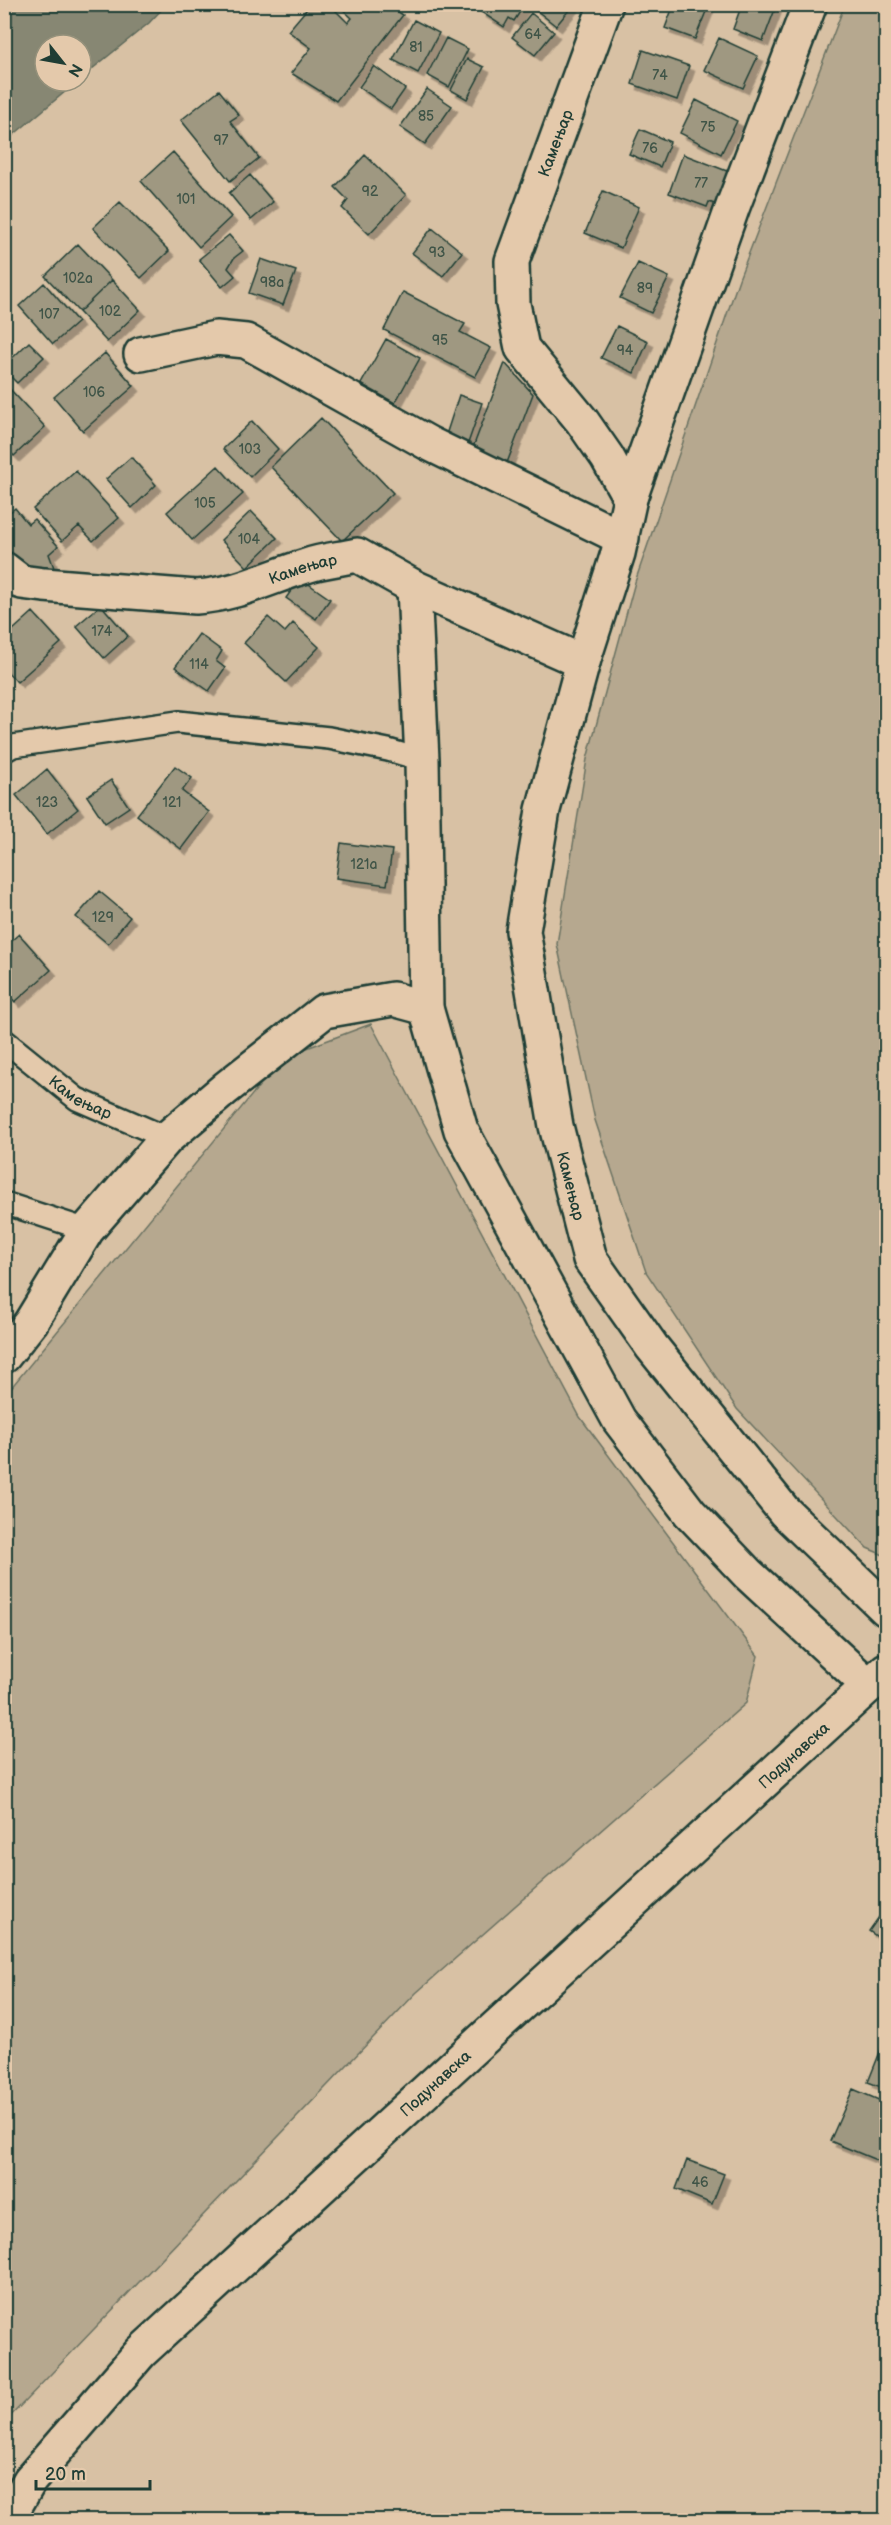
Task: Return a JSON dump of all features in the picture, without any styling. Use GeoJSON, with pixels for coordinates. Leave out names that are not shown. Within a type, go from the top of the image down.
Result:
{"type":"FeatureCollection","features":[{"type":"Feature","properties":{"kind":"street","name":"Камењар"},"geometry":{"type":"LineString","coordinates":[[606,4],[512,261],[513,304],[522,348],[582,421],[607,457],[630,498]]}},
{"type":"Feature","properties":{"kind":"street","name":"Камењар"},"geometry":{"type":"LineString","coordinates":[[810,4],[733,206],[630,498],[622,538],[583,662],[543,810],[523,931],[556,1126],[590,1258],[652,1347],[784,1511],[886,1609]]}},
{"type":"Feature","properties":{"kind":"street"},"geometry":{"type":"LineString","coordinates":[[141,354],[216,338],[246,341],[428,443],[622,538]]}},
{"type":"Feature","properties":{"kind":"street","name":"Камењар"},"geometry":{"type":"LineString","coordinates":[[4,569],[21,582],[196,597],[220,595],[244,589],[307,565],[357,555],[414,587],[583,662]]}},
{"type":"Feature","properties":{"kind":"street"},"geometry":{"type":"LineString","coordinates":[[414,587],[422,760],[426,1008],[461,1130],[619,1420],[690,1513],[748,1574],[878,1678]]}},
{"type":"Feature","properties":{"kind":"street"},"geometry":{"type":"LineString","coordinates":[[4,1356],[18,1322],[87,1230],[167,1138],[226,1088],[324,1011],[393,999],[426,1008]]}},
{"type":"Feature","properties":{"kind":"street","name":"Подунавска"},"geometry":{"type":"LineString","coordinates":[[7,2520],[30,2480],[141,2352],[878,1678]]}},
{"type":"Feature","properties":{"kind":"lane"},"geometry":{"type":"LineString","coordinates":[[4,751],[13,746],[178,722],[328,738],[422,760]]}},
{"type":"Feature","properties":{"kind":"lane","name":"Камењар"},"geometry":{"type":"LineString","coordinates":[[4,1040],[77,1099],[167,1138]]}},
{"type":"Feature","properties":{"kind":"lane"},"geometry":{"type":"LineString","coordinates":[[4,1203],[87,1230]]}},
{"type":"Feature","properties":{"kind":"shaded area"},"geometry":{"type":"Polygon","coordinates":[[[5,4],[166,4],[149,23],[93,68],[93,33],[33,33],[33,93],[64,93],[5,142],[5,4]]]}},
{"type":"Feature","properties":{"kind":"shaded area"},"geometry":{"type":"Polygon","coordinates":[[[845,4],[886,5],[886,1556],[867,1548],[737,1409],[646,1272],[595,1120],[557,944],[587,759],[635,582],[739,279],[845,4]]]}},
{"type":"Feature","properties":{"kind":"shaded area"},"geometry":{"type":"Polygon","coordinates":[[[371,1024],[580,1417],[758,1656],[746,1703],[416,1993],[5,2422],[5,1395],[283,1057],[371,1024]]]}},
{"type":"Feature","properties":{"kind":"building"},"geometry":{"type":"Polygon","coordinates":[[[311,4],[329,4],[348,23],[352,18],[337,4],[386,4],[403,15],[336,101],[291,73],[311,48],[288,31],[311,4]]]}},
{"type":"Feature","properties":{"kind":"building"},"geometry":{"type":"Polygon","coordinates":[[[486,4],[525,4],[514,21],[509,18],[504,27],[481,12],[486,4]]]}},
{"type":"Feature","properties":{"kind":"building"},"geometry":{"type":"Polygon","coordinates":[[[533,4],[574,4],[556,26],[531,6],[533,4]]]}},
{"type":"Feature","properties":{"kind":"building"},"geometry":{"type":"Polygon","coordinates":[[[674,4],[709,4],[695,39],[665,28],[674,4]]]}},
{"type":"Feature","properties":{"kind":"building"},"geometry":{"type":"Polygon","coordinates":[[[742,4],[777,4],[763,41],[733,29],[742,4]]]}},
{"type":"Feature","properties":{"kind":"building"},"geometry":{"type":"Polygon","coordinates":[[[531,13],[554,32],[535,55],[512,37],[531,13]]]}},
{"type":"Feature","properties":{"kind":"building"},"geometry":{"type":"Polygon","coordinates":[[[414,20],[439,33],[418,73],[393,60],[414,20]]]}},
{"type":"Feature","properties":{"kind":"building"},"geometry":{"type":"Polygon","coordinates":[[[446,38],[468,49],[449,87],[427,75],[446,38]]]}},
{"type":"Feature","properties":{"kind":"building"},"geometry":{"type":"Polygon","coordinates":[[[719,38],[758,56],[743,88],[704,70],[719,38]]]}},
{"type":"Feature","properties":{"kind":"building"},"geometry":{"type":"Polygon","coordinates":[[[643,50],[689,66],[677,100],[632,84],[643,50]]]}},
{"type":"Feature","properties":{"kind":"building"},"geometry":{"type":"Polygon","coordinates":[[[467,59],[484,67],[467,99],[451,90],[467,59]]]}},
{"type":"Feature","properties":{"kind":"building"},"geometry":{"type":"Polygon","coordinates":[[[374,66],[405,89],[391,109],[359,87],[374,66]]]}},
{"type":"Feature","properties":{"kind":"building"},"geometry":{"type":"Polygon","coordinates":[[[427,89],[452,106],[425,144],[400,127],[427,89]]]}},
{"type":"Feature","properties":{"kind":"building"},"geometry":{"type":"Polygon","coordinates":[[[219,90],[239,115],[230,121],[259,158],[230,181],[181,120],[219,90]]]}},
{"type":"Feature","properties":{"kind":"building"},"geometry":{"type":"Polygon","coordinates":[[[696,100],[737,121],[721,154],[680,133],[696,100]]]}},
{"type":"Feature","properties":{"kind":"building"},"geometry":{"type":"Polygon","coordinates":[[[640,129],[670,142],[660,167],[629,154],[640,129]]]}},
{"type":"Feature","properties":{"kind":"building"},"geometry":{"type":"Polygon","coordinates":[[[173,152],[231,217],[199,247],[141,181],[173,152]]]}},
{"type":"Feature","properties":{"kind":"building"},"geometry":{"type":"Polygon","coordinates":[[[683,154],[732,173],[720,206],[709,202],[707,207],[669,193],[683,154]]]}},
{"type":"Feature","properties":{"kind":"building"},"geometry":{"type":"Polygon","coordinates":[[[365,155],[406,195],[369,234],[342,208],[348,200],[335,187],[365,155]]]}},
{"type":"Feature","properties":{"kind":"building"},"geometry":{"type":"Polygon","coordinates":[[[250,175],[273,202],[251,220],[229,193],[250,175]]]}},
{"type":"Feature","properties":{"kind":"building"},"geometry":{"type":"Polygon","coordinates":[[[603,191],[639,207],[621,248],[585,233],[603,191]]]}},
{"type":"Feature","properties":{"kind":"building"},"geometry":{"type":"Polygon","coordinates":[[[120,202],[169,251],[141,278],[93,228],[120,202]]]}},
{"type":"Feature","properties":{"kind":"building"},"geometry":{"type":"Polygon","coordinates":[[[432,228],[462,252],[443,276],[412,253],[432,228]]]}},
{"type":"Feature","properties":{"kind":"building"},"geometry":{"type":"Polygon","coordinates":[[[229,235],[243,251],[234,258],[228,268],[235,276],[222,287],[199,259],[229,235]]]}},
{"type":"Feature","properties":{"kind":"building"},"geometry":{"type":"Polygon","coordinates":[[[78,244],[112,280],[79,312],[45,276],[78,244]]]}},
{"type":"Feature","properties":{"kind":"building"},"geometry":{"type":"Polygon","coordinates":[[[261,259],[296,271],[283,305],[249,293],[261,259]]]}},
{"type":"Feature","properties":{"kind":"building"},"geometry":{"type":"Polygon","coordinates":[[[638,263],[669,277],[651,313],[620,298],[638,263]]]}},
{"type":"Feature","properties":{"kind":"building"},"geometry":{"type":"Polygon","coordinates":[[[112,280],[140,310],[107,342],[79,312],[112,280]]]}},
{"type":"Feature","properties":{"kind":"building"},"geometry":{"type":"Polygon","coordinates":[[[44,283],[78,322],[53,344],[19,306],[44,283]]]}},
{"type":"Feature","properties":{"kind":"building"},"geometry":{"type":"Polygon","coordinates":[[[403,292],[465,324],[460,332],[491,348],[475,377],[384,330],[403,292]]]}},
{"type":"Feature","properties":{"kind":"building"},"geometry":{"type":"Polygon","coordinates":[[[617,326],[648,341],[634,373],[601,358],[617,326]]]}},
{"type":"Feature","properties":{"kind":"building"},"geometry":{"type":"Polygon","coordinates":[[[386,339],[420,358],[395,403],[361,384],[386,339]]]}},
{"type":"Feature","properties":{"kind":"building"},"geometry":{"type":"Polygon","coordinates":[[[29,342],[44,357],[17,383],[4,370],[4,366],[29,342]]]}},
{"type":"Feature","properties":{"kind":"building"},"geometry":{"type":"Polygon","coordinates":[[[105,353],[134,386],[83,431],[54,397],[105,353]]]}},
{"type":"Feature","properties":{"kind":"building"},"geometry":{"type":"Polygon","coordinates":[[[505,363],[533,394],[507,463],[472,450],[505,363]]]}},
{"type":"Feature","properties":{"kind":"building"},"geometry":{"type":"Polygon","coordinates":[[[8,387],[45,427],[14,456],[4,446],[4,391],[8,387]]]}},
{"type":"Feature","properties":{"kind":"building"},"geometry":{"type":"Polygon","coordinates":[[[459,395],[482,403],[466,449],[444,441],[459,395]]]}},
{"type":"Feature","properties":{"kind":"building"},"geometry":{"type":"Polygon","coordinates":[[[321,418],[393,493],[342,541],[271,467],[321,418]]]}},
{"type":"Feature","properties":{"kind":"building"},"geometry":{"type":"Polygon","coordinates":[[[252,421],[278,449],[250,477],[223,449],[252,421]]]}},
{"type":"Feature","properties":{"kind":"building"},"geometry":{"type":"Polygon","coordinates":[[[131,457],[156,485],[132,508],[106,479],[131,457]]]}},
{"type":"Feature","properties":{"kind":"building"},"geometry":{"type":"Polygon","coordinates":[[[218,466],[243,494],[192,540],[167,512],[218,466]]]}},
{"type":"Feature","properties":{"kind":"building"},"geometry":{"type":"Polygon","coordinates":[[[76,471],[119,518],[93,541],[79,526],[62,541],[33,509],[76,471]]]}},
{"type":"Feature","properties":{"kind":"building"},"geometry":{"type":"Polygon","coordinates":[[[15,508],[28,524],[34,519],[58,546],[49,554],[57,576],[19,569],[4,551],[4,517],[15,508]]]}},
{"type":"Feature","properties":{"kind":"building"},"geometry":{"type":"Polygon","coordinates":[[[251,511],[277,538],[247,567],[221,540],[251,511]]]}},
{"type":"Feature","properties":{"kind":"building"},"geometry":{"type":"Polygon","coordinates":[[[300,578],[330,599],[316,619],[286,598],[300,578]]]}},
{"type":"Feature","properties":{"kind":"building"},"geometry":{"type":"Polygon","coordinates":[[[101,605],[128,636],[104,658],[76,626],[101,605]]]}},
{"type":"Feature","properties":{"kind":"building"},"geometry":{"type":"Polygon","coordinates":[[[33,612],[61,643],[17,682],[4,668],[4,638],[33,612]]]}},
{"type":"Feature","properties":{"kind":"building"},"geometry":{"type":"Polygon","coordinates":[[[268,617],[285,632],[293,623],[319,647],[286,682],[244,643],[268,617]]]}},
{"type":"Feature","properties":{"kind":"building"},"geometry":{"type":"Polygon","coordinates":[[[199,634],[222,651],[216,661],[225,668],[209,691],[175,667],[199,634]]]}},
{"type":"Feature","properties":{"kind":"building"},"geometry":{"type":"Polygon","coordinates":[[[175,766],[192,778],[182,791],[209,812],[181,849],[137,815],[175,766]]]}},
{"type":"Feature","properties":{"kind":"building"},"geometry":{"type":"Polygon","coordinates":[[[47,769],[78,809],[47,834],[16,795],[47,769]]]}},
{"type":"Feature","properties":{"kind":"building"},"geometry":{"type":"Polygon","coordinates":[[[111,780],[129,807],[105,823],[87,796],[111,780]]]}},
{"type":"Feature","properties":{"kind":"building"},"geometry":{"type":"Polygon","coordinates":[[[341,843],[392,850],[387,885],[336,878],[341,843]]]}},
{"type":"Feature","properties":{"kind":"building"},"geometry":{"type":"Polygon","coordinates":[[[99,891],[130,917],[108,944],[76,917],[99,891]]]}},
{"type":"Feature","properties":{"kind":"building"},"geometry":{"type":"Polygon","coordinates":[[[19,934],[51,970],[15,1002],[4,990],[4,947],[19,934]]]}},
{"type":"Feature","properties":{"kind":"building"},"geometry":{"type":"Polygon","coordinates":[[[886,1907],[886,1943],[869,1931],[886,1907]]]}},
{"type":"Feature","properties":{"kind":"building"},"geometry":{"type":"Polygon","coordinates":[[[886,2037],[886,2089],[868,2082],[886,2037]]]}},
{"type":"Feature","properties":{"kind":"building"},"geometry":{"type":"Polygon","coordinates":[[[853,2089],[886,2103],[886,2149],[881,2162],[830,2141],[853,2089]]]}},
{"type":"Feature","properties":{"kind":"building"},"geometry":{"type":"Polygon","coordinates":[[[687,2160],[724,2174],[712,2204],[676,2189],[687,2160]]]}}]}
